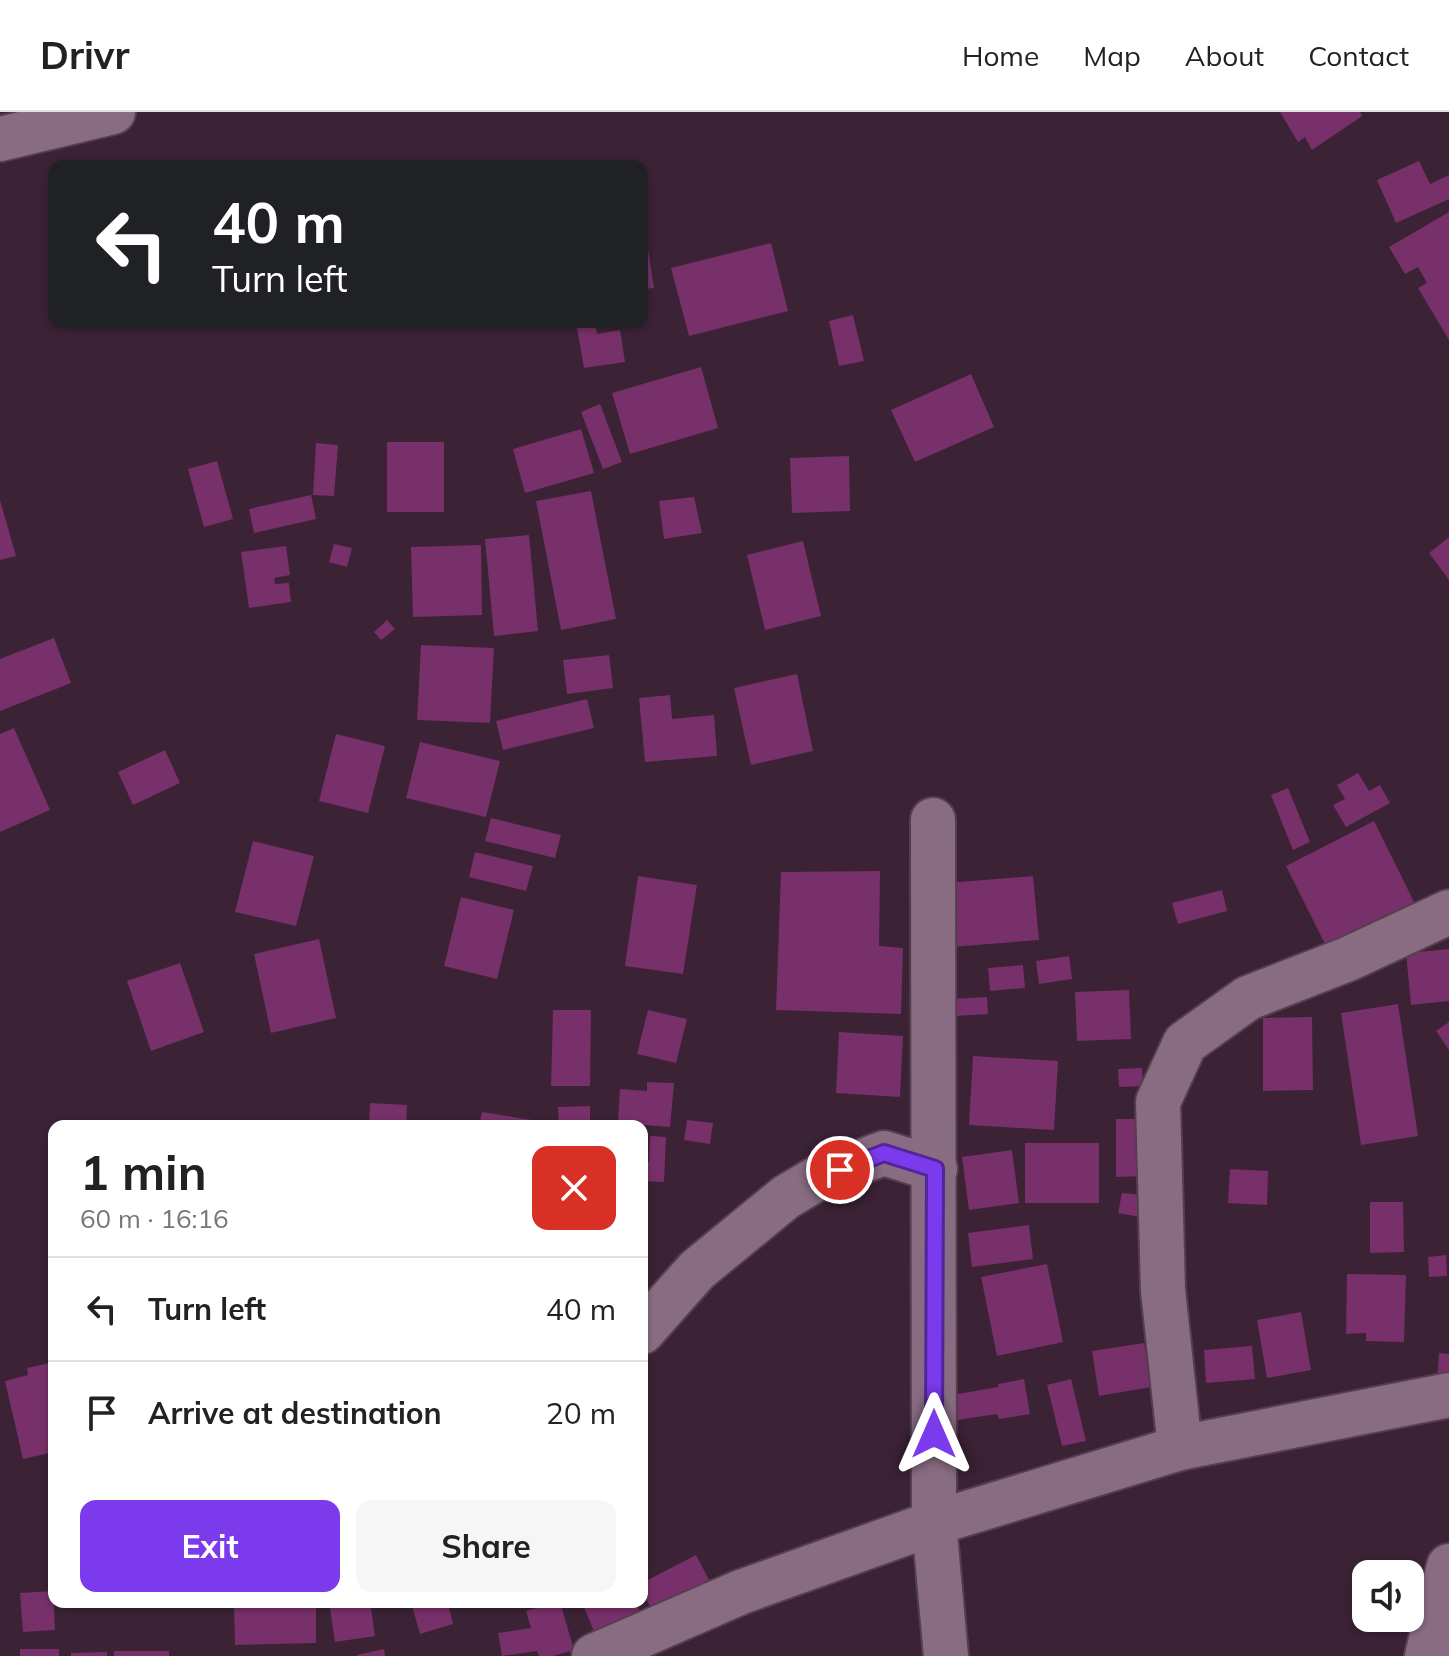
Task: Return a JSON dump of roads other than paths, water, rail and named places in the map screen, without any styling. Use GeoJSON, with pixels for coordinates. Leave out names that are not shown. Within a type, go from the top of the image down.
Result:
{"type":"FeatureCollection","features":[{"type":"Feature","properties":{"kind":"street"},"geometry":{"type":"LineString","coordinates":[[0,139],[113,112]]}},
{"type":"Feature","properties":{"kind":"street"},"geometry":{"type":"LineString","coordinates":[[933,820],[934,1523],[946,1656]]}},
{"type":"Feature","properties":{"kind":"street"},"geometry":{"type":"LineString","coordinates":[[1180,1448],[1163,1290],[1158,1102],[1185,1043],[1248,998],[1348,959],[1449,912]]}},
{"type":"Feature","properties":{"kind":"street"},"geometry":{"type":"LineString","coordinates":[[648,1325],[697,1270],[786,1197],[818,1178],[884,1153],[935,1169]]}},
{"type":"Feature","properties":{"kind":"street"},"geometry":{"type":"LineString","coordinates":[[594,1656],[741,1592],[934,1523],[1180,1448],[1449,1395]]}},
{"type":"Feature","properties":{"kind":"street"},"geometry":{"type":"LineString","coordinates":[[1427,1656],[1449,1566]]}}]}
